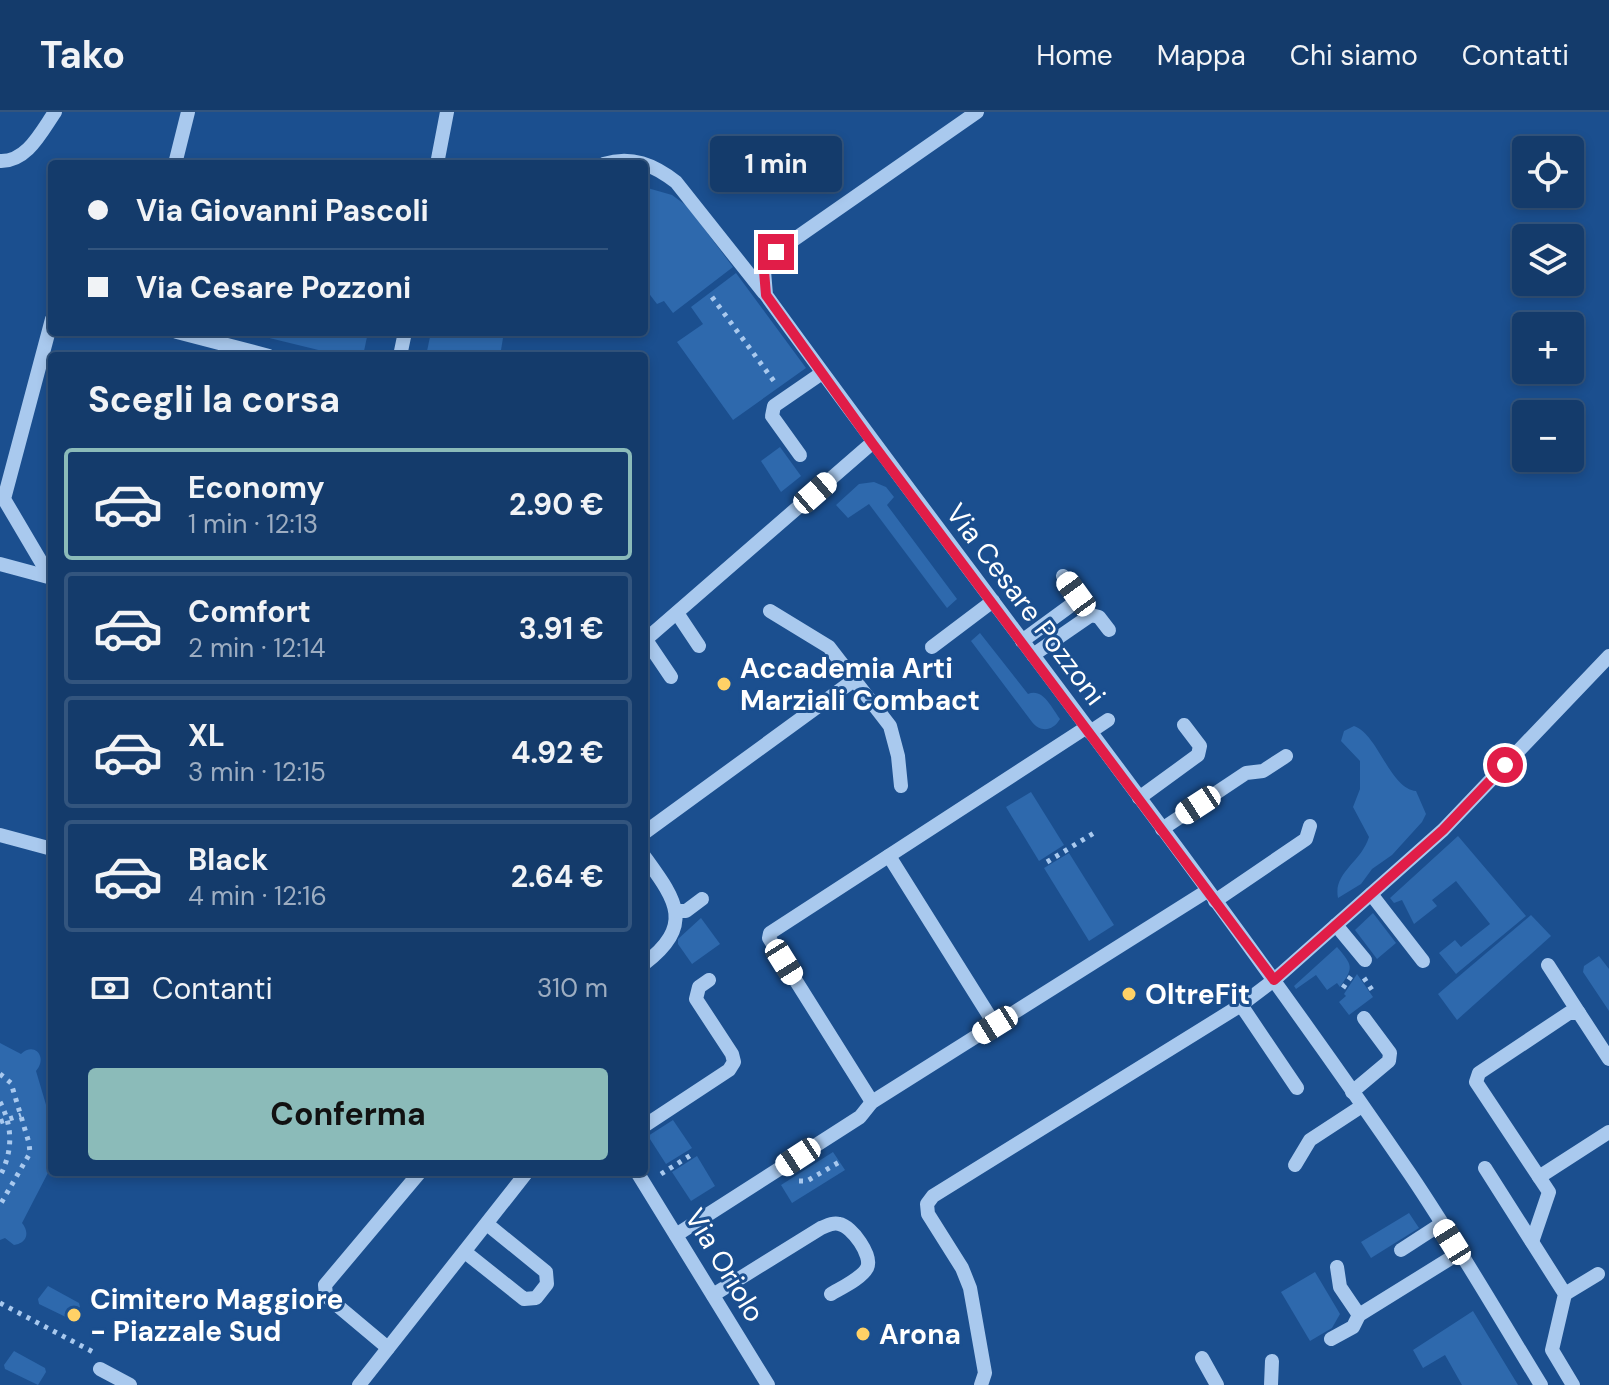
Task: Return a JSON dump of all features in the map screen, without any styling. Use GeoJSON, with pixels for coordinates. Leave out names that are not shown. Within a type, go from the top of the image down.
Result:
{"type":"FeatureCollection","features":[{"type":"Feature","properties":{"kind":"street"},"geometry":{"type":"LineString","coordinates":[[0,161],[16,160],[30,147],[55,112]]}},
{"type":"Feature","properties":{"kind":"street"},"geometry":{"type":"LineString","coordinates":[[176,160],[188,112]]}},
{"type":"Feature","properties":{"kind":"street"},"geometry":{"type":"LineString","coordinates":[[438,160],[447,112]]}},
{"type":"Feature","properties":{"kind":"street"},"geometry":{"type":"LineString","coordinates":[[766,295],[764,271],[776,252],[977,112]]}},
{"type":"Feature","properties":{"kind":"street","name":"Via Cesare Pozzoni"},"geometry":{"type":"LineString","coordinates":[[648,166],[676,182],[766,295],[872,443],[976,568],[993,601],[1274,980],[1362,1106],[1441,1224],[1541,1385]]}},
{"type":"Feature","properties":{"kind":"street"},"geometry":{"type":"LineString","coordinates":[[48,334],[4,499],[48,573]]}},
{"type":"Feature","properties":{"kind":"street"},"geometry":{"type":"LineString","coordinates":[[192,336],[254,352]]}},
{"type":"Feature","properties":{"kind":"street"},"geometry":{"type":"LineString","coordinates":[[800,455],[772,416],[774,406],[822,373]]}},
{"type":"Feature","properties":{"kind":"street"},"geometry":{"type":"LineString","coordinates":[[648,637],[872,443]]}},
{"type":"Feature","properties":{"kind":"street"},"geometry":{"type":"LineString","coordinates":[[0,564],[48,577]]}},
{"type":"Feature","properties":{"kind":"street"},"geometry":{"type":"LineString","coordinates":[[1022,641],[1074,603],[1076,594],[1063,576]]}},
{"type":"Feature","properties":{"kind":"street"},"geometry":{"type":"LineString","coordinates":[[932,647],[993,601]]}},
{"type":"Feature","properties":{"kind":"street"},"geometry":{"type":"LineString","coordinates":[[770,611],[829,647],[890,726],[898,756],[901,786]]}},
{"type":"Feature","properties":{"kind":"street"},"geometry":{"type":"LineString","coordinates":[[677,613],[699,646]]}},
{"type":"Feature","properties":{"kind":"street"},"geometry":{"type":"LineString","coordinates":[[1033,655],[1091,615],[1099,617],[1109,630]]}},
{"type":"Feature","properties":{"kind":"street"},"geometry":{"type":"LineString","coordinates":[[648,644],[671,677]]}},
{"type":"Feature","properties":{"kind":"street"},"geometry":{"type":"LineString","coordinates":[[981,1385],[985,1373],[970,1288],[962,1268],[928,1214],[927,1204],[933,1196],[1241,1005],[1274,980],[1443,830],[1609,656]]}},
{"type":"Feature","properties":{"kind":"street"},"geometry":{"type":"LineString","coordinates":[[648,830],[854,680]]}},
{"type":"Feature","properties":{"kind":"street"},"geometry":{"type":"LineString","coordinates":[[872,1102],[769,938],[770,933],[1108,720]]}},
{"type":"Feature","properties":{"kind":"street"},"geometry":{"type":"LineString","coordinates":[[1139,798],[1198,755],[1200,746],[1184,725]]}},
{"type":"Feature","properties":{"kind":"street"},"geometry":{"type":"LineString","coordinates":[[1162,829],[1246,773],[1263,771],[1286,756]]}},
{"type":"Feature","properties":{"kind":"street"},"geometry":{"type":"LineString","coordinates":[[676,1235],[860,1117],[872,1102],[995,1025],[1214,900],[1306,839],[1310,826]]}},
{"type":"Feature","properties":{"kind":"street"},"geometry":{"type":"LineString","coordinates":[[0,835],[48,848]]}},
{"type":"Feature","properties":{"kind":"street"},"geometry":{"type":"LineString","coordinates":[[889,856],[995,1025]]}},
{"type":"Feature","properties":{"kind":"street"},"geometry":{"type":"LineString","coordinates":[[648,861],[671,893],[676,911],[674,930],[648,961]]}},
{"type":"Feature","properties":{"kind":"street"},"geometry":{"type":"LineString","coordinates":[[1371,894],[1423,961]]}},
{"type":"Feature","properties":{"kind":"street"},"geometry":{"type":"LineString","coordinates":[[676,911],[686,911],[702,899]]}},
{"type":"Feature","properties":{"kind":"street"},"geometry":{"type":"LineString","coordinates":[[1336,925],[1365,960]]}},
{"type":"Feature","properties":{"kind":"street"},"geometry":{"type":"LineString","coordinates":[[1548,965],[1609,1059]]}},
{"type":"Feature","properties":{"kind":"street"},"geometry":{"type":"LineString","coordinates":[[648,1123],[729,1070],[734,1062],[732,1054],[696,999],[699,987],[709,980]]}},
{"type":"Feature","properties":{"kind":"street"},"geometry":{"type":"LineString","coordinates":[[1241,1005],[1297,1088]]}},
{"type":"Feature","properties":{"kind":"street"},"geometry":{"type":"LineString","coordinates":[[1532,1242],[1549,1192],[1476,1082],[1479,1073],[1569,1013],[1579,1013]]}},
{"type":"Feature","properties":{"kind":"street"},"geometry":{"type":"LineString","coordinates":[[1352,1092],[1389,1061],[1390,1053],[1364,1018]]}},
{"type":"Feature","properties":{"kind":"street"},"geometry":{"type":"LineString","coordinates":[[1295,1165],[1310,1140],[1362,1106]]}},
{"type":"Feature","properties":{"kind":"street"},"geometry":{"type":"LineString","coordinates":[[1539,1177],[1609,1132]]}},
{"type":"Feature","properties":{"kind":"street"},"geometry":{"type":"LineString","coordinates":[[1485,1168],[1565,1294],[1552,1350],[1573,1385]]}},
{"type":"Feature","properties":{"kind":"street"},"geometry":{"type":"LineString","coordinates":[[388,1348],[326,1296],[325,1285],[417,1176]]}},
{"type":"Feature","properties":{"kind":"street"},"geometry":{"type":"LineString","coordinates":[[359,1385],[524,1176]]}},
{"type":"Feature","properties":{"kind":"street","name":"Via Oriolo"},"geometry":{"type":"LineString","coordinates":[[641,1178],[768,1385]]}},
{"type":"Feature","properties":{"kind":"street"},"geometry":{"type":"LineString","coordinates":[[713,1295],[834,1223],[850,1230],[869,1263],[865,1272],[831,1294]]}},
{"type":"Feature","properties":{"kind":"street"},"geometry":{"type":"LineString","coordinates":[[465,1252],[524,1299],[536,1298],[547,1284],[546,1272],[487,1224]]}},
{"type":"Feature","properties":{"kind":"street"},"geometry":{"type":"LineString","coordinates":[[1401,1250],[1441,1224]]}},
{"type":"Feature","properties":{"kind":"street"},"geometry":{"type":"LineString","coordinates":[[1331,1339],[1353,1327],[1359,1315],[1459,1253]]}},
{"type":"Feature","properties":{"kind":"street"},"geometry":{"type":"LineString","coordinates":[[1337,1267],[1340,1287],[1359,1315]]}},
{"type":"Feature","properties":{"kind":"street"},"geometry":{"type":"LineString","coordinates":[[1565,1294],[1598,1274]]}},
{"type":"Feature","properties":{"kind":"street"},"geometry":{"type":"LineString","coordinates":[[1202,1358],[1217,1385]]}},
{"type":"Feature","properties":{"kind":"street"},"geometry":{"type":"LineString","coordinates":[[1271,1385],[1272,1361]]}},
{"type":"Feature","properties":{"kind":"street"},"geometry":{"type":"LineString","coordinates":[[100,1369],[130,1385]]}},
{"type":"Feature","properties":{"kind":"path"},"geometry":{"type":"LineString","coordinates":[[712,297],[786,398]]}},
{"type":"Feature","properties":{"kind":"path"},"geometry":{"type":"LineString","coordinates":[[1047,862],[1094,833]]}},
{"type":"Feature","properties":{"kind":"path"},"geometry":{"type":"LineString","coordinates":[[0,1074],[11,1083],[30,1153],[0,1205]]}},
{"type":"Feature","properties":{"kind":"path"},"geometry":{"type":"LineString","coordinates":[[0,1102],[3,1120],[11,1132],[8,1160],[0,1176]]}},
{"type":"Feature","properties":{"kind":"path"},"geometry":{"type":"LineString","coordinates":[[3,1120],[21,1115]]}},
{"type":"Feature","properties":{"kind":"path"},"geometry":{"type":"LineString","coordinates":[[648,1175],[691,1155]]}},
{"type":"Feature","properties":{"kind":"path"},"geometry":{"type":"LineString","coordinates":[[795,1181],[805,1182],[841,1161]]}},
{"type":"Feature","properties":{"kind":"path"},"geometry":{"type":"LineString","coordinates":[[0,1303],[105,1358],[100,1369]]}},
{"type":"Feature","properties":{"kind":"shaded area"},"geometry":{"type":"Polygon","coordinates":[[[648,188],[672,195],[687,206],[733,267],[673,313],[664,301],[657,304],[648,292],[648,188]]]}},
{"type":"Feature","properties":{"kind":"shaded area"},"geometry":{"type":"Polygon","coordinates":[[[736,273],[806,368],[733,420],[677,342],[703,324],[691,307],[736,273]]]}},
{"type":"Feature","properties":{"kind":"shaded area"},"geometry":{"type":"Polygon","coordinates":[[[261,336],[367,336],[364,352],[327,352],[261,336]]]}},
{"type":"Feature","properties":{"kind":"shaded area"},"geometry":{"type":"Polygon","coordinates":[[[430,336],[503,336],[501,352],[427,352],[430,336]]]}},
{"type":"Feature","properties":{"kind":"shaded area"},"geometry":{"type":"Polygon","coordinates":[[[780,447],[801,476],[781,492],[761,461],[780,447]]]}},
{"type":"Feature","properties":{"kind":"shaded area"},"geometry":{"type":"Polygon","coordinates":[[[874,482],[886,487],[894,497],[887,505],[957,599],[947,608],[869,504],[848,518],[836,505],[859,484],[874,482]]]}},
{"type":"Feature","properties":{"kind":"shaded area"},"geometry":{"type":"Polygon","coordinates":[[[980,633],[1028,694],[1038,694],[1050,704],[1060,719],[1054,726],[1043,729],[1032,722],[971,641],[980,633]]]}},
{"type":"Feature","properties":{"kind":"shaded area"},"geometry":{"type":"Polygon","coordinates":[[[1354,726],[1370,739],[1399,781],[1416,791],[1426,814],[1392,855],[1372,869],[1361,884],[1338,898],[1340,881],[1369,837],[1353,807],[1360,789],[1360,761],[1341,741],[1344,731],[1354,726]]]}},
{"type":"Feature","properties":{"kind":"shaded area"},"geometry":{"type":"Polygon","coordinates":[[[1031,792],[1064,845],[1039,861],[1006,807],[1031,792]]]}},
{"type":"Feature","properties":{"kind":"shaded area"},"geometry":{"type":"Polygon","coordinates":[[[1458,836],[1526,916],[1456,974],[1439,953],[1455,940],[1461,947],[1490,924],[1456,881],[1432,900],[1437,906],[1414,924],[1402,900],[1394,903],[1390,898],[1458,836]]]}},
{"type":"Feature","properties":{"kind":"shaded area"},"geometry":{"type":"Polygon","coordinates":[[[1069,853],[1114,925],[1089,941],[1044,868],[1069,853]]]}},
{"type":"Feature","properties":{"kind":"shaded area"},"geometry":{"type":"Polygon","coordinates":[[[1373,913],[1396,943],[1377,959],[1355,930],[1373,913]]]}},
{"type":"Feature","properties":{"kind":"shaded area"},"geometry":{"type":"Polygon","coordinates":[[[1531,915],[1551,936],[1457,1020],[1438,994],[1531,915]]]}},
{"type":"Feature","properties":{"kind":"shaded area"},"geometry":{"type":"Polygon","coordinates":[[[701,918],[720,944],[692,964],[678,944],[678,939],[701,918]]]}},
{"type":"Feature","properties":{"kind":"shaded area"},"geometry":{"type":"Polygon","coordinates":[[[1337,947],[1350,967],[1340,987],[1337,983],[1327,990],[1316,975],[1296,989],[1294,986],[1337,947]]]}},
{"type":"Feature","properties":{"kind":"shaded area"},"geometry":{"type":"Polygon","coordinates":[[[1599,956],[1609,969],[1609,1011],[1583,972],[1584,966],[1599,956]]]}},
{"type":"Feature","properties":{"kind":"shaded area"},"geometry":{"type":"Polygon","coordinates":[[[1357,974],[1373,997],[1349,1015],[1339,1002],[1346,996],[1344,994],[1357,974]]]}},
{"type":"Feature","properties":{"kind":"shaded area"},"geometry":{"type":"Polygon","coordinates":[[[0,1043],[21,1054],[26,1050],[35,1050],[40,1056],[36,1071],[48,1112],[48,1173],[22,1223],[26,1237],[14,1245],[5,1238],[0,1240],[0,1043]]]}},
{"type":"Feature","properties":{"kind":"shaded area"},"geometry":{"type":"Polygon","coordinates":[[[673,1120],[692,1148],[666,1164],[648,1136],[673,1120]]]}},
{"type":"Feature","properties":{"kind":"shaded area"},"geometry":{"type":"Polygon","coordinates":[[[833,1152],[845,1170],[792,1203],[781,1185],[833,1152]]]}},
{"type":"Feature","properties":{"kind":"shaded area"},"geometry":{"type":"Polygon","coordinates":[[[697,1156],[715,1186],[691,1201],[672,1172],[697,1156]]]}},
{"type":"Feature","properties":{"kind":"shaded area"},"geometry":{"type":"Polygon","coordinates":[[[1409,1213],[1419,1228],[1371,1258],[1361,1242],[1409,1213]]]}},
{"type":"Feature","properties":{"kind":"shaded area"},"geometry":{"type":"Polygon","coordinates":[[[1315,1272],[1340,1314],[1332,1328],[1310,1341],[1281,1292],[1315,1272]]]}},
{"type":"Feature","properties":{"kind":"shaded area"},"geometry":{"type":"Polygon","coordinates":[[[48,1286],[79,1303],[80,1307],[72,1320],[39,1304],[38,1299],[48,1286]]]}},
{"type":"Feature","properties":{"kind":"shaded area"},"geometry":{"type":"Polygon","coordinates":[[[1473,1311],[1518,1385],[1462,1385],[1445,1355],[1423,1368],[1413,1350],[1473,1311]]]}},
{"type":"Feature","properties":{"kind":"shaded area"},"geometry":{"type":"Polygon","coordinates":[[[14,1351],[45,1368],[46,1372],[38,1385],[5,1369],[4,1365],[14,1351]]]}},
{"type":"Feature","properties":{"kind":"place","name":"Accademia Arti Marziali Combact"},"geometry":{"type":"Point","coordinates":[724,684]}},
{"type":"Feature","properties":{"kind":"place","name":"OltreFit"},"geometry":{"type":"Point","coordinates":[1129,994]}},
{"type":"Feature","properties":{"kind":"place","name":"Cimitero Maggiore - Piazzale Sud"},"geometry":{"type":"Point","coordinates":[74,1315]}},
{"type":"Feature","properties":{"kind":"place","name":"Arona"},"geometry":{"type":"Point","coordinates":[863,1334]}},
{"type":"Feature","properties":{"kind":"route"},"geometry":{"type":"LineString","coordinates":[[776,252],[764,271],[766,295],[872,443],[1274,980],[1443,830],[1505,765]]}}]}
